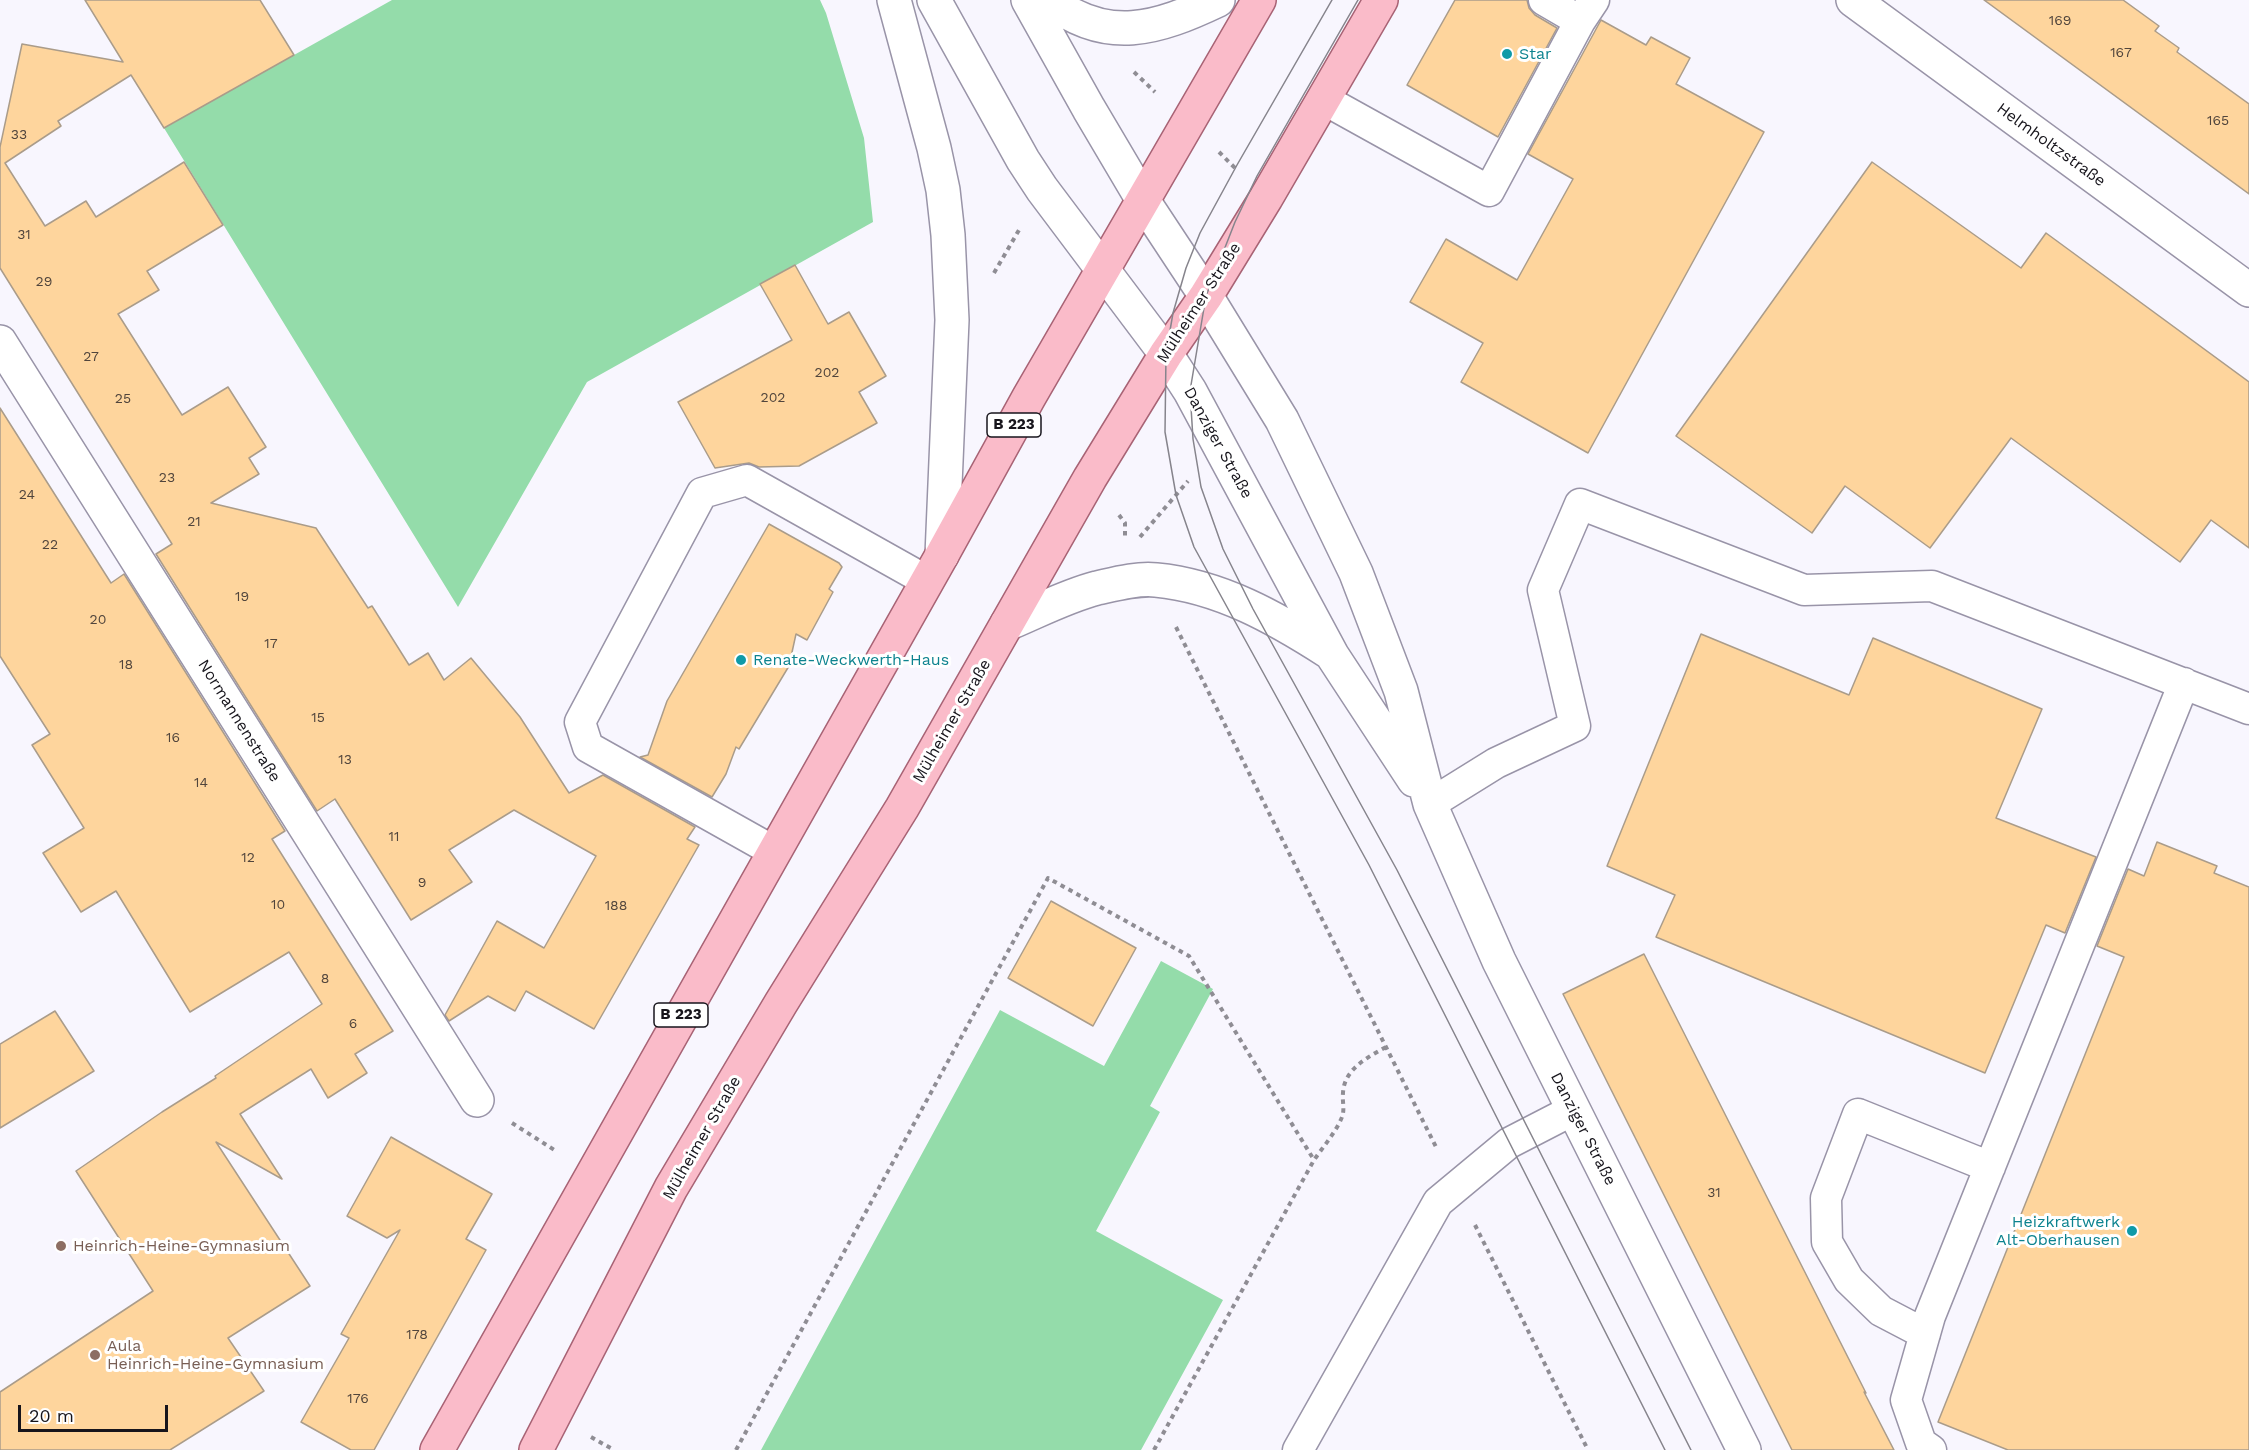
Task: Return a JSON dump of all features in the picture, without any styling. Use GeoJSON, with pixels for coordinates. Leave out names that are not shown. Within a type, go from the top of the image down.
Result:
{"type":"FeatureCollection","features":[{"type":"Feature","properties":{"kind":"main road"},"geometry":{"type":"LineString","coordinates":[[894,0],[934,148],[943,190],[948,234],[952,320],[935,568]]}},
{"type":"Feature","properties":{"kind":"main road","name":"Danziger Straße"},"geometry":{"type":"LineString","coordinates":[[934,0],[1023,160],[1042,189],[1166,354],[1190,391],[1332,655],[1430,804]]}},
{"type":"Feature","properties":{"kind":"main road","name":"Danziger Straße"},"geometry":{"type":"LineString","coordinates":[[1028,0],[1144,202],[1206,296],[1282,420],[1356,573],[1401,691],[1430,804],[1499,960],[1744,1450]]}},
{"type":"Feature","properties":{"kind":"main road"},"geometry":{"type":"LineString","coordinates":[[1049,0],[1068,13],[1094,25],[1122,28],[1149,27],[1174,20],[1218,0]]}},
{"type":"Feature","properties":{"kind":"main road","name":"B 223"},"geometry":{"type":"LineString","coordinates":[[437,1450],[935,568],[1029,397],[1259,0]]}},
{"type":"Feature","properties":{"kind":"main road","name":"Mülheimer Straße"},"geometry":{"type":"LineString","coordinates":[[536,1450],[671,1188],[902,808],[1090,478],[1166,354],[1206,296],[1381,0]]}},
{"type":"Feature","properties":{"kind":"main road","name":"Helmholtzstraße"},"geometry":{"type":"LineString","coordinates":[[1853,0],[2249,290]]}},
{"type":"Feature","properties":{"kind":"main road","name":"Normannenstraße"},"geometry":{"type":"LineString","coordinates":[[0,342],[477,1100]]}},
{"type":"Feature","properties":{"kind":"main road"},"geometry":{"type":"LineString","coordinates":[[1007,624],[1095,589],[1127,582],[1154,580],[1217,592],[1294,629],[1332,655]]}},
{"type":"Feature","properties":{"kind":"lane"},"geometry":{"type":"LineString","coordinates":[[1323,99],[1489,191],[1587,10],[1544,0]]}},
{"type":"Feature","properties":{"kind":"lane"},"geometry":{"type":"LineString","coordinates":[[775,852],[588,747],[580,722],[702,493],[747,480],[935,568]]}},
{"type":"Feature","properties":{"kind":"lane"},"geometry":{"type":"LineString","coordinates":[[1430,804],[1496,764],[1575,726],[1543,590],[1580,504],[1804,590],[1932,586],[2249,709]]}},
{"type":"Feature","properties":{"kind":"lane"},"geometry":{"type":"LineString","coordinates":[[1931,1450],[1921,1443],[1906,1400],[1925,1334],[2184,683]]}},
{"type":"Feature","properties":{"kind":"lane"},"geometry":{"type":"LineString","coordinates":[[1298,1450],[1438,1202],[1509,1143],[1573,1110]]}},
{"type":"Feature","properties":{"kind":"lane"},"geometry":{"type":"LineString","coordinates":[[1925,1334],[1881,1311],[1849,1280],[1827,1242],[1826,1198],[1858,1114],[1990,1167]]}},
{"type":"Feature","properties":{"kind":"path"},"geometry":{"type":"LineString","coordinates":[[1173,621],[1588,1450]]}},
{"type":"Feature","properties":{"kind":"path"},"geometry":{"type":"LineString","coordinates":[[736,1450],[1048,878],[1189,956],[1314,1160]]}},
{"type":"Feature","properties":{"kind":"path"},"geometry":{"type":"LineString","coordinates":[[1154,1450],[1314,1160],[1342,1115],[1342,1091],[1354,1068],[1386,1047]]}},
{"type":"Feature","properties":{"kind":"path"},"geometry":{"type":"LineString","coordinates":[[477,1100],[591,1175]]}},
{"type":"Feature","properties":{"kind":"green space"},"geometry":{"type":"Polygon","coordinates":[[[392,0],[820,0],[864,138],[873,222],[587,382],[458,607],[164,128],[392,0]]]}},
{"type":"Feature","properties":{"kind":"green space"},"geometry":{"type":"Polygon","coordinates":[[[1161,961],[1213,989],[1150,1106],[1160,1112],[1096,1231],[1223,1300],[1141,1450],[761,1450],[1000,1010],[1104,1066],[1161,961]]]}},
{"type":"Feature","properties":{"kind":"building"},"geometry":{"type":"Polygon","coordinates":[[[85,0],[260,0],[294,55],[164,128],[131,75],[58,121],[61,126],[5,163],[45,226],[86,201],[96,217],[184,162],[223,225],[147,271],[159,290],[118,314],[182,415],[228,387],[266,447],[249,458],[259,474],[211,503],[316,528],[368,608],[372,606],[409,665],[428,653],[444,680],[471,658],[520,717],[569,793],[603,775],[695,827],[687,839],[699,845],[594,1029],[526,991],[515,1011],[488,996],[449,1021],[445,1015],[497,921],[544,948],[596,856],[514,810],[449,850],[472,882],[411,920],[335,799],[317,811],[156,554],[172,544],[0,268],[0,147],[22,44],[123,62],[85,0]]]}},
{"type":"Feature","properties":{"kind":"building","name":"Star"},"geometry":{"type":"Polygon","coordinates":[[[1455,0],[1527,0],[1529,8],[1535,15],[1557,28],[1498,137],[1407,85],[1455,0]]]}},
{"type":"Feature","properties":{"kind":"building"},"geometry":{"type":"Polygon","coordinates":[[[1984,0],[2123,0],[2159,26],[2155,31],[2179,48],[2177,52],[2249,104],[2249,194],[1984,0]]]}},
{"type":"Feature","properties":{"kind":"building"},"geometry":{"type":"Polygon","coordinates":[[[1601,20],[1646,45],[1651,37],[1690,58],[1676,84],[1764,132],[1588,453],[1461,382],[1483,343],[1410,302],[1446,239],[1517,280],[1573,179],[1528,154],[1601,20]]]}},
{"type":"Feature","properties":{"kind":"building"},"geometry":{"type":"Polygon","coordinates":[[[1872,162],[2021,268],[2046,233],[2249,382],[2249,548],[2211,520],[2180,562],[2011,438],[1930,548],[1845,486],[1812,533],[1676,436],[1872,162]]]}},
{"type":"Feature","properties":{"kind":"building"},"geometry":{"type":"Polygon","coordinates":[[[795,265],[828,324],[849,312],[886,376],[859,392],[877,423],[799,466],[759,467],[749,463],[715,468],[678,402],[792,340],[760,284],[795,265]]]}},
{"type":"Feature","properties":{"kind":"building"},"geometry":{"type":"Polygon","coordinates":[[[0,408],[111,583],[124,574],[285,831],[272,839],[393,1031],[355,1054],[367,1073],[328,1098],[311,1069],[240,1114],[282,1179],[216,1142],[310,1286],[228,1338],[264,1391],[170,1450],[0,1450],[0,1392],[153,1291],[76,1171],[322,1004],[289,952],[190,1012],[116,891],[81,912],[43,853],[84,828],[32,745],[50,734],[0,656],[0,408]]]}},
{"type":"Feature","properties":{"kind":"building","name":"Renate-Weckwerth-Haus"},"geometry":{"type":"Polygon","coordinates":[[[769,524],[839,563],[842,567],[829,589],[833,592],[807,640],[796,634],[789,666],[739,749],[736,747],[726,774],[712,797],[640,757],[648,755],[667,701],[769,524]]]}},
{"type":"Feature","properties":{"kind":"building"},"geometry":{"type":"Polygon","coordinates":[[[1701,634],[1849,695],[1873,638],[2042,709],[1996,818],[2096,857],[2065,933],[2046,925],[1985,1073],[1656,937],[1675,895],[1607,866],[1701,634]]]}},
{"type":"Feature","properties":{"kind":"building","name":"Heizkraftwerk Alt-Oberhausen"},"geometry":{"type":"Polygon","coordinates":[[[2157,842],[2217,866],[2214,873],[2249,887],[2249,1450],[2008,1450],[1938,1422],[2124,957],[2097,946],[2128,869],[2144,876],[2157,842]]]}},
{"type":"Feature","properties":{"kind":"building"},"geometry":{"type":"Polygon","coordinates":[[[1051,901],[1136,948],[1093,1026],[1008,978],[1051,901]]]}},
{"type":"Feature","properties":{"kind":"building"},"geometry":{"type":"Polygon","coordinates":[[[1644,954],[1894,1450],[1792,1450],[1563,994],[1644,954]]]}},
{"type":"Feature","properties":{"kind":"building"},"geometry":{"type":"Polygon","coordinates":[[[55,1011],[94,1071],[0,1128],[0,1044],[55,1011]]]}},
{"type":"Feature","properties":{"kind":"building"},"geometry":{"type":"Polygon","coordinates":[[[391,1137],[492,1194],[466,1239],[486,1250],[374,1450],[351,1450],[301,1422],[349,1338],[341,1334],[400,1230],[387,1238],[347,1216],[391,1137]]]}},
{"type":"Feature","properties":{"kind":"tram line"},"geometry":{"type":"LineString","coordinates":[[1332,0],[1237,165],[1200,233],[1186,268],[1173,313],[1166,354],[1165,432],[1176,495],[1194,547],[1369,865],[1665,1450]]}},
{"type":"Feature","properties":{"kind":"tram line"},"geometry":{"type":"LineString","coordinates":[[1358,0],[1257,176],[1235,222],[1206,296],[1190,391],[1193,439],[1201,487],[1223,549],[1253,609],[1397,870],[1691,1450]]}},
{"type":"Feature","properties":{"kind":"place","name":"Star"},"geometry":{"type":"Point","coordinates":[1507,54]}},
{"type":"Feature","properties":{"kind":"place","name":"Renate-Weckwerth-Haus"},"geometry":{"type":"Point","coordinates":[741,660]}},
{"type":"Feature","properties":{"kind":"place","name":"Heizkraftwerk Alt-Oberhausen"},"geometry":{"type":"Point","coordinates":[2132,1231]}},
{"type":"Feature","properties":{"kind":"place","name":"Heinrich-Heine-Gymnasium"},"geometry":{"type":"Point","coordinates":[61,1246]}},
{"type":"Feature","properties":{"kind":"place","name":"Aula Heinrich-Heine-Gymnasium"},"geometry":{"type":"Point","coordinates":[95,1355]}}]}
